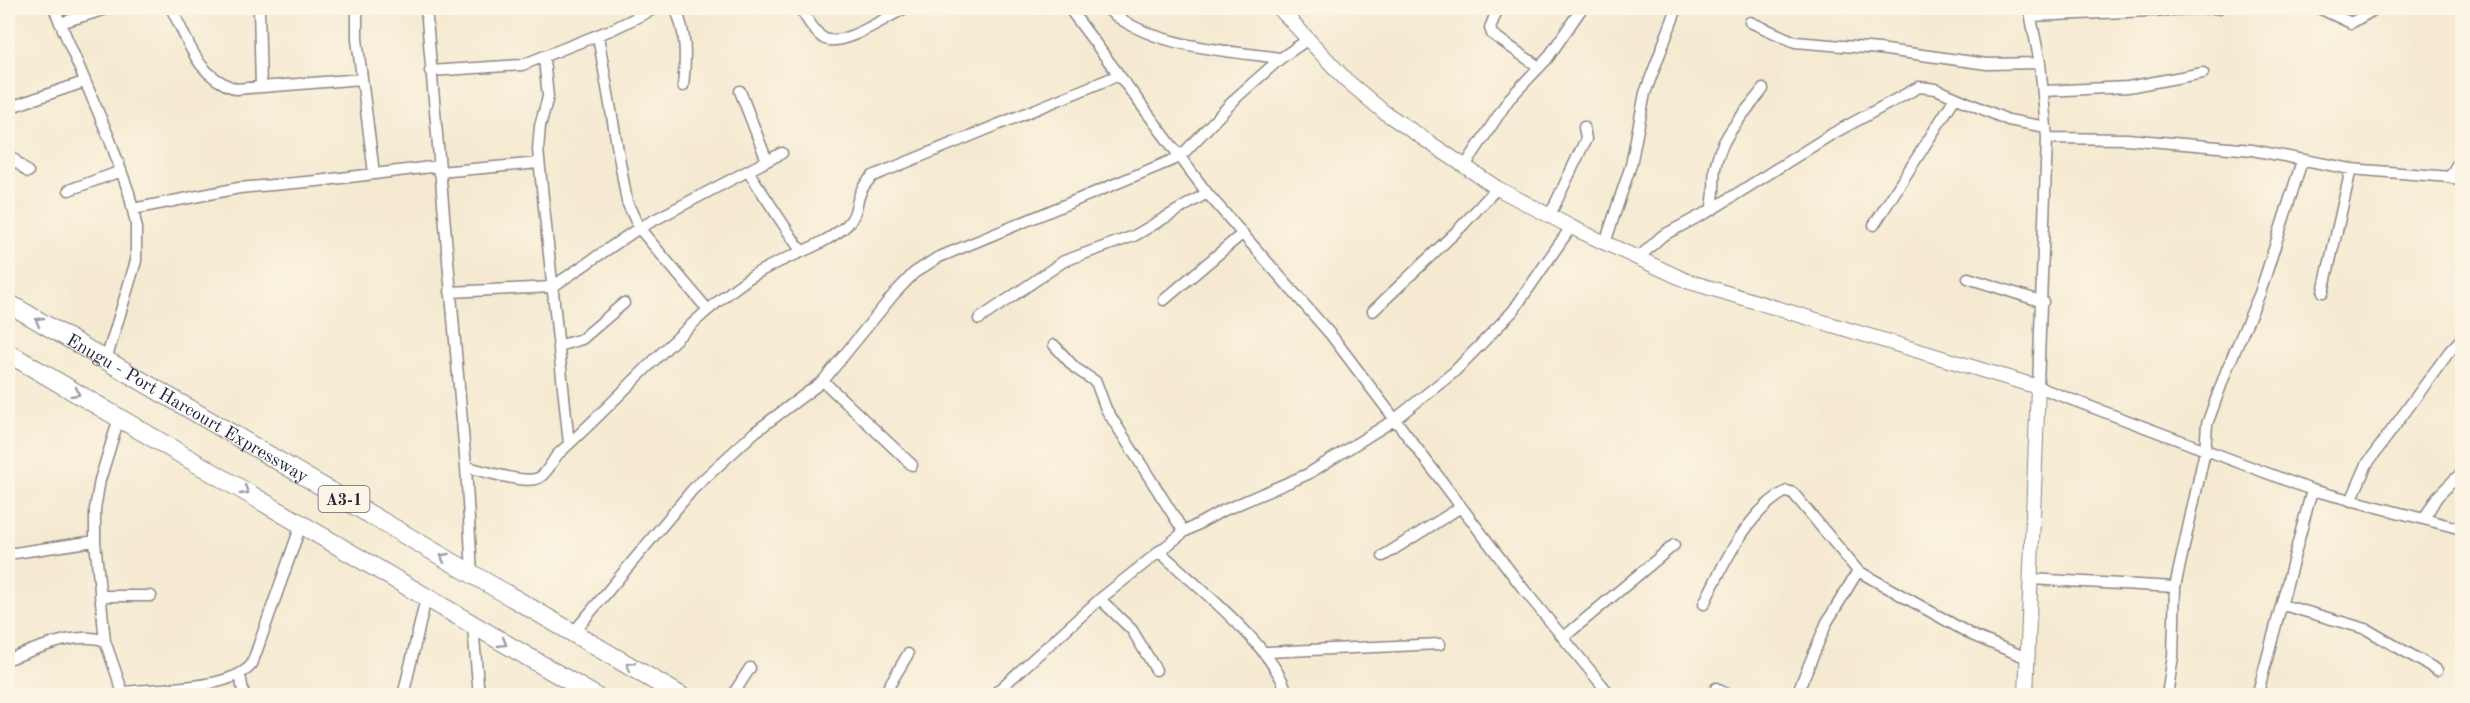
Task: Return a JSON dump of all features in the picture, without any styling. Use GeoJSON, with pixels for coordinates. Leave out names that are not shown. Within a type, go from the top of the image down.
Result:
{"type":"FeatureCollection","features":[{"type":"Feature","properties":{"kind":"highway","name":"Enugu - Port Harcourt Expressway"},"geometry":{"type":"LineString","coordinates":[[8,303],[681,696]]}},
{"type":"Feature","properties":{"kind":"highway","name":"A3-1"},"geometry":{"type":"LineString","coordinates":[[8,353],[595,696]]}},
{"type":"Feature","properties":{"kind":"main road"},"geometry":{"type":"LineString","coordinates":[[1279,8],[1345,80],[1384,112],[1497,188],[1571,227],[1687,281],[2038,387],[2026,696]]}},
{"type":"Feature","properties":{"kind":"street"},"geometry":{"type":"LineString","coordinates":[[54,8],[121,171],[136,224],[136,261],[106,360]]}},
{"type":"Feature","properties":{"kind":"street"},"geometry":{"type":"LineString","coordinates":[[60,23],[110,8]]}},
{"type":"Feature","properties":{"kind":"street"},"geometry":{"type":"LineString","coordinates":[[171,8],[204,72],[214,80],[236,89],[362,79]]}},
{"type":"Feature","properties":{"kind":"street"},"geometry":{"type":"LineString","coordinates":[[259,8],[261,87]]}},
{"type":"Feature","properties":{"kind":"street"},"geometry":{"type":"LineString","coordinates":[[357,8],[362,79],[374,173]]}},
{"type":"Feature","properties":{"kind":"street"},"geometry":{"type":"LineString","coordinates":[[426,8],[466,466],[471,573]]}},
{"type":"Feature","properties":{"kind":"street"},"geometry":{"type":"LineString","coordinates":[[430,71],[522,65],[544,59],[656,8]]}},
{"type":"Feature","properties":{"kind":"street"},"geometry":{"type":"LineString","coordinates":[[675,8],[682,22],[685,41],[683,86]]}},
{"type":"Feature","properties":{"kind":"street"},"geometry":{"type":"LineString","coordinates":[[800,8],[817,33],[825,40],[838,41],[906,8]]}},
{"type":"Feature","properties":{"kind":"street"},"geometry":{"type":"LineString","coordinates":[[1069,8],[1207,193],[1331,335],[1461,507],[1611,696]]}},
{"type":"Feature","properties":{"kind":"street"},"geometry":{"type":"LineString","coordinates":[[1106,8],[1138,30],[1163,38],[1220,50],[1281,58]]}},
{"type":"Feature","properties":{"kind":"street"},"geometry":{"type":"LineString","coordinates":[[1498,8],[1490,28],[1492,34],[1539,67]]}},
{"type":"Feature","properties":{"kind":"street"},"geometry":{"type":"LineString","coordinates":[[1465,166],[1509,99],[1559,43],[1582,8]]}},
{"type":"Feature","properties":{"kind":"street"},"geometry":{"type":"LineString","coordinates":[[1605,243],[1631,165],[1645,93],[1677,8]]}},
{"type":"Feature","properties":{"kind":"street"},"geometry":{"type":"LineString","coordinates":[[2219,8],[2030,12],[2044,91],[2046,133],[2043,302],[2038,387],[2312,490],[2463,530]]}},
{"type":"Feature","properties":{"kind":"street"},"geometry":{"type":"LineString","coordinates":[[2319,8],[2351,23],[2376,8]]}},
{"type":"Feature","properties":{"kind":"street"},"geometry":{"type":"LineString","coordinates":[[1750,22],[1795,42],[1879,49],[1987,64],[2040,63]]}},
{"type":"Feature","properties":{"kind":"street"},"geometry":{"type":"LineString","coordinates":[[598,36],[623,186],[639,228],[708,310]]}},
{"type":"Feature","properties":{"kind":"street"},"geometry":{"type":"LineString","coordinates":[[573,633],[693,489],[754,432],[824,381],[894,294],[914,273],[937,258],[1180,157],[1238,96],[1281,58],[1307,40]]}},
{"type":"Feature","properties":{"kind":"street"},"geometry":{"type":"LineString","coordinates":[[544,59],[548,97],[538,136],[539,163],[568,444]]}},
{"type":"Feature","properties":{"kind":"street"},"geometry":{"type":"LineString","coordinates":[[2044,91],[2128,87],[2203,73]]}},
{"type":"Feature","properties":{"kind":"street"},"geometry":{"type":"LineString","coordinates":[[466,466],[532,481],[540,477],[568,444],[708,310],[751,277],[801,250],[823,244],[848,224],[855,212],[862,186],[873,176],[1119,75]]}},
{"type":"Feature","properties":{"kind":"street"},"geometry":{"type":"LineString","coordinates":[[8,108],[84,82]]}},
{"type":"Feature","properties":{"kind":"street"},"geometry":{"type":"LineString","coordinates":[[1637,259],[1662,236],[1711,210],[1815,144],[1919,87],[1928,87],[2046,133],[2252,150],[2351,169],[2450,177],[2463,182]]}},
{"type":"Feature","properties":{"kind":"street"},"geometry":{"type":"LineString","coordinates":[[1711,210],[1716,192],[1715,169],[1729,130],[1763,89]]}},
{"type":"Feature","properties":{"kind":"street"},"geometry":{"type":"LineString","coordinates":[[740,91],[767,161]]}},
{"type":"Feature","properties":{"kind":"street"},"geometry":{"type":"LineString","coordinates":[[1874,225],[1955,98]]}},
{"type":"Feature","properties":{"kind":"street"},"geometry":{"type":"LineString","coordinates":[[1550,215],[1586,139],[1584,127]]}},
{"type":"Feature","properties":{"kind":"street"},"geometry":{"type":"LineString","coordinates":[[450,292],[552,287],[639,228],[782,153]]}},
{"type":"Feature","properties":{"kind":"street"},"geometry":{"type":"LineString","coordinates":[[8,154],[28,172]]}},
{"type":"Feature","properties":{"kind":"street"},"geometry":{"type":"LineString","coordinates":[[2450,177],[2463,155]]}},
{"type":"Feature","properties":{"kind":"street"},"geometry":{"type":"LineString","coordinates":[[2167,696],[2173,656],[2175,587],[2205,451],[2207,424],[2226,369],[2260,293],[2302,161]]}},
{"type":"Feature","properties":{"kind":"street"},"geometry":{"type":"LineString","coordinates":[[133,209],[239,188],[317,182],[374,173],[539,163]]}},
{"type":"Feature","properties":{"kind":"street"},"geometry":{"type":"LineString","coordinates":[[2323,292],[2351,169]]}},
{"type":"Feature","properties":{"kind":"street"},"geometry":{"type":"LineString","coordinates":[[69,190],[121,171]]}},
{"type":"Feature","properties":{"kind":"street"},"geometry":{"type":"LineString","coordinates":[[748,171],[801,250]]}},
{"type":"Feature","properties":{"kind":"street"},"geometry":{"type":"LineString","coordinates":[[1373,311],[1460,228],[1497,188]]}},
{"type":"Feature","properties":{"kind":"street"},"geometry":{"type":"LineString","coordinates":[[1716,192],[1732,196]]}},
{"type":"Feature","properties":{"kind":"street"},"geometry":{"type":"LineString","coordinates":[[979,319],[1064,261],[1134,236],[1207,193]]}},
{"type":"Feature","properties":{"kind":"street"},"geometry":{"type":"LineString","coordinates":[[992,696],[1100,599],[1184,532],[1220,512],[1308,474],[1394,420],[1454,372],[1513,310],[1571,227]]}},
{"type":"Feature","properties":{"kind":"street"},"geometry":{"type":"LineString","coordinates":[[1164,300],[1242,234]]}},
{"type":"Feature","properties":{"kind":"street"},"geometry":{"type":"LineString","coordinates":[[1968,278],[2043,302]]}},
{"type":"Feature","properties":{"kind":"street"},"geometry":{"type":"LineString","coordinates":[[558,346],[582,339],[624,303]]}},
{"type":"Feature","properties":{"kind":"street"},"geometry":{"type":"LineString","coordinates":[[2351,501],[2367,464],[2449,352],[2463,338]]}},
{"type":"Feature","properties":{"kind":"street"},"geometry":{"type":"LineString","coordinates":[[1054,345],[1075,368],[1096,382],[1106,409],[1184,532]]}},
{"type":"Feature","properties":{"kind":"street"},"geometry":{"type":"LineString","coordinates":[[824,381],[912,465]]}},
{"type":"Feature","properties":{"kind":"street"},"geometry":{"type":"LineString","coordinates":[[119,418],[100,480],[95,509],[95,541],[105,642],[124,694],[220,681],[240,675],[252,664],[301,525]]}},
{"type":"Feature","properties":{"kind":"street"},"geometry":{"type":"LineString","coordinates":[[2424,519],[2438,497],[2463,472]]}},
{"type":"Feature","properties":{"kind":"street"},"geometry":{"type":"LineString","coordinates":[[2259,695],[2312,490]]}},
{"type":"Feature","properties":{"kind":"street"},"geometry":{"type":"LineString","coordinates":[[1704,604],[1738,540],[1760,513],[1787,491],[1793,494],[1858,571],[1974,636],[2027,658]]}},
{"type":"Feature","properties":{"kind":"street"},"geometry":{"type":"LineString","coordinates":[[1383,556],[1461,507]]}},
{"type":"Feature","properties":{"kind":"street"},"geometry":{"type":"LineString","coordinates":[[8,554],[95,541]]}},
{"type":"Feature","properties":{"kind":"street"},"geometry":{"type":"LineString","coordinates":[[1564,638],[1674,545]]}},
{"type":"Feature","properties":{"kind":"street"},"geometry":{"type":"LineString","coordinates":[[1159,551],[1266,652],[1285,684],[1288,696]]}},
{"type":"Feature","properties":{"kind":"street"},"geometry":{"type":"LineString","coordinates":[[1797,696],[1827,622],[1858,571]]}},
{"type":"Feature","properties":{"kind":"street"},"geometry":{"type":"LineString","coordinates":[[2030,579],[2175,587]]}},
{"type":"Feature","properties":{"kind":"street"},"geometry":{"type":"LineString","coordinates":[[100,596],[150,596]]}},
{"type":"Feature","properties":{"kind":"street"},"geometry":{"type":"LineString","coordinates":[[403,696],[426,598]]}},
{"type":"Feature","properties":{"kind":"street"},"geometry":{"type":"LineString","coordinates":[[1100,599],[1132,630],[1156,670]]}},
{"type":"Feature","properties":{"kind":"street"},"geometry":{"type":"LineString","coordinates":[[2283,605],[2366,629],[2437,670]]}},
{"type":"Feature","properties":{"kind":"street"},"geometry":{"type":"LineString","coordinates":[[472,626],[479,696]]}},
{"type":"Feature","properties":{"kind":"street"},"geometry":{"type":"LineString","coordinates":[[8,659],[74,640],[93,638],[105,642]]}},
{"type":"Feature","properties":{"kind":"street"},"geometry":{"type":"LineString","coordinates":[[1266,652],[1440,644]]}},
{"type":"Feature","properties":{"kind":"street"},"geometry":{"type":"LineString","coordinates":[[883,696],[908,654]]}},
{"type":"Feature","properties":{"kind":"street"},"geometry":{"type":"LineString","coordinates":[[732,696],[750,668]]}},
{"type":"Feature","properties":{"kind":"street"},"geometry":{"type":"LineString","coordinates":[[240,675],[244,696]]}},
{"type":"Feature","properties":{"kind":"street"},"geometry":{"type":"LineString","coordinates":[[1716,688],[1729,696]]}}]}
